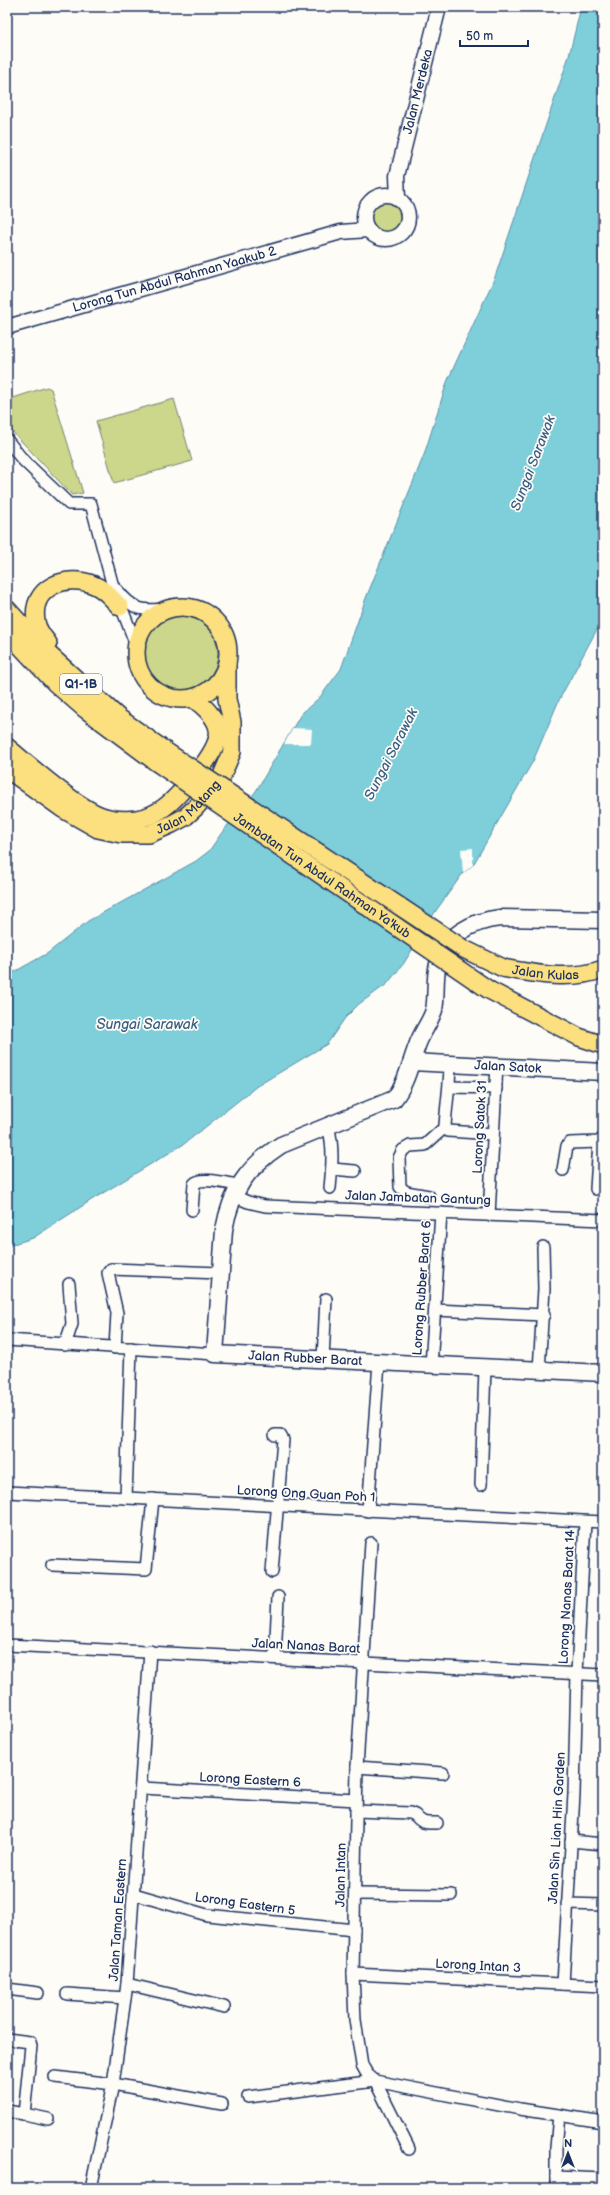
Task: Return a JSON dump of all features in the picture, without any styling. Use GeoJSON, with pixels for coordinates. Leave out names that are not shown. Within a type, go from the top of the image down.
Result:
{"type":"FeatureCollection","features":[{"type":"Feature","properties":{"kind":"main road"},"geometry":{"type":"LineString","coordinates":[[69,672],[42,636],[36,622],[37,599],[47,588],[69,580],[95,585],[106,593],[120,607]]}},
{"type":"Feature","properties":{"kind":"main road"},"geometry":{"type":"LineString","coordinates":[[187,607],[204,612],[220,627],[225,637],[228,655],[226,664],[214,685],[201,695],[192,698],[173,698],[156,692],[149,686],[140,672],[136,654],[136,645],[139,635],[147,622],[159,612],[168,609],[187,607]]}},
{"type":"Feature","properties":{"kind":"main road","name":"Q1-1B"},"geometry":{"type":"LineString","coordinates":[[7,609],[45,651],[160,756]]}},
{"type":"Feature","properties":{"kind":"main road"},"geometry":{"type":"LineString","coordinates":[[7,632],[54,683],[85,709],[160,756]]}},
{"type":"Feature","properties":{"kind":"main road","name":"Jalan Matang"},"geometry":{"type":"LineString","coordinates":[[7,769],[63,809],[98,829],[120,834],[149,834],[172,824],[185,817],[195,808],[220,780],[232,752],[232,722],[227,699],[226,664]]}},
{"type":"Feature","properties":{"kind":"main road","name":"Jalan Matang"},"geometry":{"type":"LineString","coordinates":[[7,747],[85,808],[107,818],[127,821],[142,820],[156,814],[177,797],[208,759],[218,736],[209,712],[204,705],[192,698]]}},
{"type":"Feature","properties":{"kind":"main road","name":"Jambatan Tun Abdul Rahman Ya'kub"},"geometry":{"type":"LineString","coordinates":[[160,756],[464,949],[503,968]]}},
{"type":"Feature","properties":{"kind":"main road","name":"Jambatan Tun Abdul Rahman Ya'kub"},"geometry":{"type":"LineString","coordinates":[[160,756],[489,990],[579,1037],[603,1045]]}},
{"type":"Feature","properties":{"kind":"main road"},"geometry":{"type":"LineString","coordinates":[[215,1354],[220,1273],[226,1219],[236,1191],[249,1171],[267,1154],[281,1145],[394,1099],[400,1091],[412,1062],[417,1045],[434,1009],[438,964],[445,947],[458,934],[470,926],[484,920],[500,918],[602,919]]}},
{"type":"Feature","properties":{"kind":"main road","name":"Jalan Kulas"},"geometry":{"type":"LineString","coordinates":[[503,968],[536,974],[598,972]]}},
{"type":"Feature","properties":{"kind":"main road","name":"Jalan Satok"},"geometry":{"type":"LineString","coordinates":[[412,1062],[497,1065],[603,1072]]}},
{"type":"Feature","properties":{"kind":"main road","name":"Jalan Rubber Barat"},"geometry":{"type":"LineString","coordinates":[[215,1354],[431,1366],[603,1373]]}},
{"type":"Feature","properties":{"kind":"street","name":"Jalan Merdeka"},"geometry":{"type":"LineString","coordinates":[[397,176],[439,7]]}},
{"type":"Feature","properties":{"kind":"street"},"geometry":{"type":"LineString","coordinates":[[341,232],[365,213],[371,201],[383,196],[397,176]]}},
{"type":"Feature","properties":{"kind":"street"},"geometry":{"type":"LineString","coordinates":[[397,176],[398,199]]}},
{"type":"Feature","properties":{"kind":"street"},"geometry":{"type":"LineString","coordinates":[[365,213],[365,223],[368,230],[381,238],[393,238],[400,234],[405,229],[408,215],[406,208],[398,199],[383,196]]}},
{"type":"Feature","properties":{"kind":"street"},"geometry":{"type":"LineString","coordinates":[[341,232],[368,230]]}},
{"type":"Feature","properties":{"kind":"street","name":"Lorong Tun Abdul Rahman Yaakub 2"},"geometry":{"type":"LineString","coordinates":[[7,327],[341,232]]}},
{"type":"Feature","properties":{"kind":"street"},"geometry":{"type":"LineString","coordinates":[[7,440],[22,459],[69,504],[91,504],[112,583],[120,607],[136,645]]}},
{"type":"Feature","properties":{"kind":"street"},"geometry":{"type":"LineString","coordinates":[[112,583],[127,602],[136,608],[146,611],[168,609]]}},
{"type":"Feature","properties":{"kind":"street"},"geometry":{"type":"LineString","coordinates":[[429,1196],[406,1192],[400,1187],[398,1158],[403,1150],[410,1146],[425,1144],[445,1127],[447,1093],[450,1087],[450,1063]]}},
{"type":"Feature","properties":{"kind":"street","name":"Lorong Satok 31"},"geometry":{"type":"LineString","coordinates":[[489,1215],[497,1065]]}},
{"type":"Feature","properties":{"kind":"street"},"geometry":{"type":"LineString","coordinates":[[450,1087],[496,1088]]}},
{"type":"Feature","properties":{"kind":"street"},"geometry":{"type":"LineString","coordinates":[[328,1126],[331,1137],[332,1169],[330,1188]]}},
{"type":"Feature","properties":{"kind":"street"},"geometry":{"type":"LineString","coordinates":[[445,1127],[448,1131],[494,1134]]}},
{"type":"Feature","properties":{"kind":"street"},"geometry":{"type":"LineString","coordinates":[[562,1170],[567,1146],[570,1143],[601,1140],[596,1189]]}},
{"type":"Feature","properties":{"kind":"street"},"geometry":{"type":"LineString","coordinates":[[332,1169],[355,1171]]}},
{"type":"Feature","properties":{"kind":"street","name":"Jalan Jambatan Gantung"},"geometry":{"type":"LineString","coordinates":[[192,1210],[194,1184],[196,1181],[203,1180],[236,1191],[248,1202],[265,1206],[603,1220]]}},
{"type":"Feature","properties":{"kind":"street","name":"Lorong Rubber Barat 6"},"geometry":{"type":"LineString","coordinates":[[431,1366],[441,1213]]}},
{"type":"Feature","properties":{"kind":"street"},"geometry":{"type":"LineString","coordinates":[[540,1370],[544,1315],[543,1247]]}},
{"type":"Feature","properties":{"kind":"street"},"geometry":{"type":"LineString","coordinates":[[115,1348],[117,1313],[108,1274],[110,1269],[220,1273]]}},
{"type":"Feature","properties":{"kind":"street"},"geometry":{"type":"LineString","coordinates":[[65,1345],[72,1324],[69,1284]]}},
{"type":"Feature","properties":{"kind":"street"},"geometry":{"type":"LineString","coordinates":[[323,1359],[326,1299]]}},
{"type":"Feature","properties":{"kind":"street"},"geometry":{"type":"LineString","coordinates":[[435,1310],[544,1315]]}},
{"type":"Feature","properties":{"kind":"street","name":"Jalan Rubber Barat"},"geometry":{"type":"LineString","coordinates":[[7,1340],[215,1354]]}},
{"type":"Feature","properties":{"kind":"street"},"geometry":{"type":"LineString","coordinates":[[126,1498],[130,1348]]}},
{"type":"Feature","properties":{"kind":"street"},"geometry":{"type":"LineString","coordinates":[[368,1511],[379,1363]]}},
{"type":"Feature","properties":{"kind":"street"},"geometry":{"type":"LineString","coordinates":[[481,1486],[484,1368]]}},
{"type":"Feature","properties":{"kind":"street"},"geometry":{"type":"LineString","coordinates":[[272,1572],[283,1440],[282,1437],[275,1435]]}},
{"type":"Feature","properties":{"kind":"street","name":"Lorong Ong Guan Poh 1"},"geometry":{"type":"LineString","coordinates":[[7,1492],[278,1507],[603,1522]]}},
{"type":"Feature","properties":{"kind":"street"},"geometry":{"type":"LineString","coordinates":[[52,1565],[146,1568],[153,1499]]}},
{"type":"Feature","properties":{"kind":"street","name":"Lorong Nanas Barat 14"},"geometry":{"type":"LineString","coordinates":[[577,1673],[585,1522]]}},
{"type":"Feature","properties":{"kind":"street","name":"Jalan Intan"},"geometry":{"type":"LineString","coordinates":[[371,1543],[357,1767],[356,1894],[353,1974],[355,2020],[362,2066],[367,2074],[375,2081],[409,2149]]}},
{"type":"Feature","properties":{"kind":"street"},"geometry":{"type":"LineString","coordinates":[[275,1658],[278,1597]]}},
{"type":"Feature","properties":{"kind":"street","name":"Jalan Nanas Barat"},"geometry":{"type":"LineString","coordinates":[[7,1645],[603,1675]]}},
{"type":"Feature","properties":{"kind":"street","name":"Jalan Taman Eastern"},"geometry":{"type":"LineString","coordinates":[[91,2188],[113,2084],[127,1984],[142,1788],[150,1651]]}},
{"type":"Feature","properties":{"kind":"street","name":"Jalan Sin Lian Hin Garden"},"geometry":{"type":"LineString","coordinates":[[562,1984],[571,1842],[577,1673]]}},
{"type":"Feature","properties":{"kind":"street"},"geometry":{"type":"LineString","coordinates":[[357,1767],[443,1772]]}},
{"type":"Feature","properties":{"kind":"street","name":"Lorong Eastern 6"},"geometry":{"type":"LineString","coordinates":[[142,1788],[356,1800]]}},
{"type":"Feature","properties":{"kind":"street"},"geometry":{"type":"LineString","coordinates":[[356,1811],[410,1814],[415,1815],[420,1822],[425,1824],[437,1823]]}},
{"type":"Feature","properties":{"kind":"street"},"geometry":{"type":"LineString","coordinates":[[571,1842],[603,1844]]}},
{"type":"Feature","properties":{"kind":"street","name":"Lorong Eastern 5"},"geometry":{"type":"LineString","coordinates":[[134,1894],[207,1915],[354,1930]]}},
{"type":"Feature","properties":{"kind":"street"},"geometry":{"type":"LineString","coordinates":[[356,1894],[451,1895]]}},
{"type":"Feature","properties":{"kind":"street"},"geometry":{"type":"LineString","coordinates":[[567,1904],[603,1905]]}},
{"type":"Feature","properties":{"kind":"street","name":"Lorong Intan 3"},"geometry":{"type":"LineString","coordinates":[[353,1974],[603,1986]]}},
{"type":"Feature","properties":{"kind":"street"},"geometry":{"type":"LineString","coordinates":[[127,1984],[224,2007]]}},
{"type":"Feature","properties":{"kind":"street"},"geometry":{"type":"LineString","coordinates":[[7,1989],[38,1993]]}},
{"type":"Feature","properties":{"kind":"street"},"geometry":{"type":"LineString","coordinates":[[67,1994],[125,1998]]}},
{"type":"Feature","properties":{"kind":"street"},"geometry":{"type":"LineString","coordinates":[[7,2039],[30,2042],[24,2114]]}},
{"type":"Feature","properties":{"kind":"street"},"geometry":{"type":"LineString","coordinates":[[55,2077],[113,2084],[222,2104]]}},
{"type":"Feature","properties":{"kind":"street"},"geometry":{"type":"LineString","coordinates":[[248,2097],[375,2081],[603,2122]]}},
{"type":"Feature","properties":{"kind":"street"},"geometry":{"type":"LineString","coordinates":[[7,2111],[48,2119]]}},
{"type":"Feature","properties":{"kind":"street"},"geometry":{"type":"LineString","coordinates":[[559,2115],[556,2148],[556,2183],[603,2179]]}},
{"type":"Feature","properties":{"kind":"green space"},"geometry":{"type":"Polygon","coordinates":[[[386,198],[396,201],[402,207],[405,217],[402,227],[396,233],[386,236],[376,233],[370,227],[367,217],[370,207],[376,201],[386,198]]]}},
{"type":"Feature","properties":{"kind":"green space"},"geometry":{"type":"Polygon","coordinates":[[[47,387],[51,389],[83,493],[72,495],[7,426],[7,400],[47,387]]]}},
{"type":"Feature","properties":{"kind":"green space"},"geometry":{"type":"Polygon","coordinates":[[[174,399],[192,461],[114,483],[96,421],[174,399]]]}},
{"type":"Feature","properties":{"kind":"green space"},"geometry":{"type":"Polygon","coordinates":[[[174,616],[188,616],[202,622],[212,632],[218,646],[216,667],[212,674],[202,684],[188,690],[174,690],[160,684],[150,674],[144,660],[144,646],[150,632],[160,622],[174,616]]]}},
{"type":"Feature","properties":{"kind":"water","name":"Sungai Sarawak"},"geometry":{"type":"Polygon","coordinates":[[[581,7],[603,7],[603,618],[559,700],[533,761],[473,865],[463,873],[435,912],[404,963],[387,984],[359,1004],[345,1018],[327,1044],[257,1086],[184,1144],[93,1199],[33,1238],[7,1246],[7,976],[48,953],[88,921],[196,861],[209,851],[223,831],[256,791],[301,714],[320,697],[341,669],[366,598],[424,455],[447,382],[495,277],[569,56],[581,7]]]}},
{"type":"Feature","properties":{"kind":"pier"},"geometry":{"type":"Polygon","coordinates":[[[293,728],[312,729],[311,744],[284,744],[293,728]]]}},
{"type":"Feature","properties":{"kind":"pier"},"geometry":{"type":"Polygon","coordinates":[[[473,848],[473,865],[463,873],[461,849],[473,848]]]}}]}
